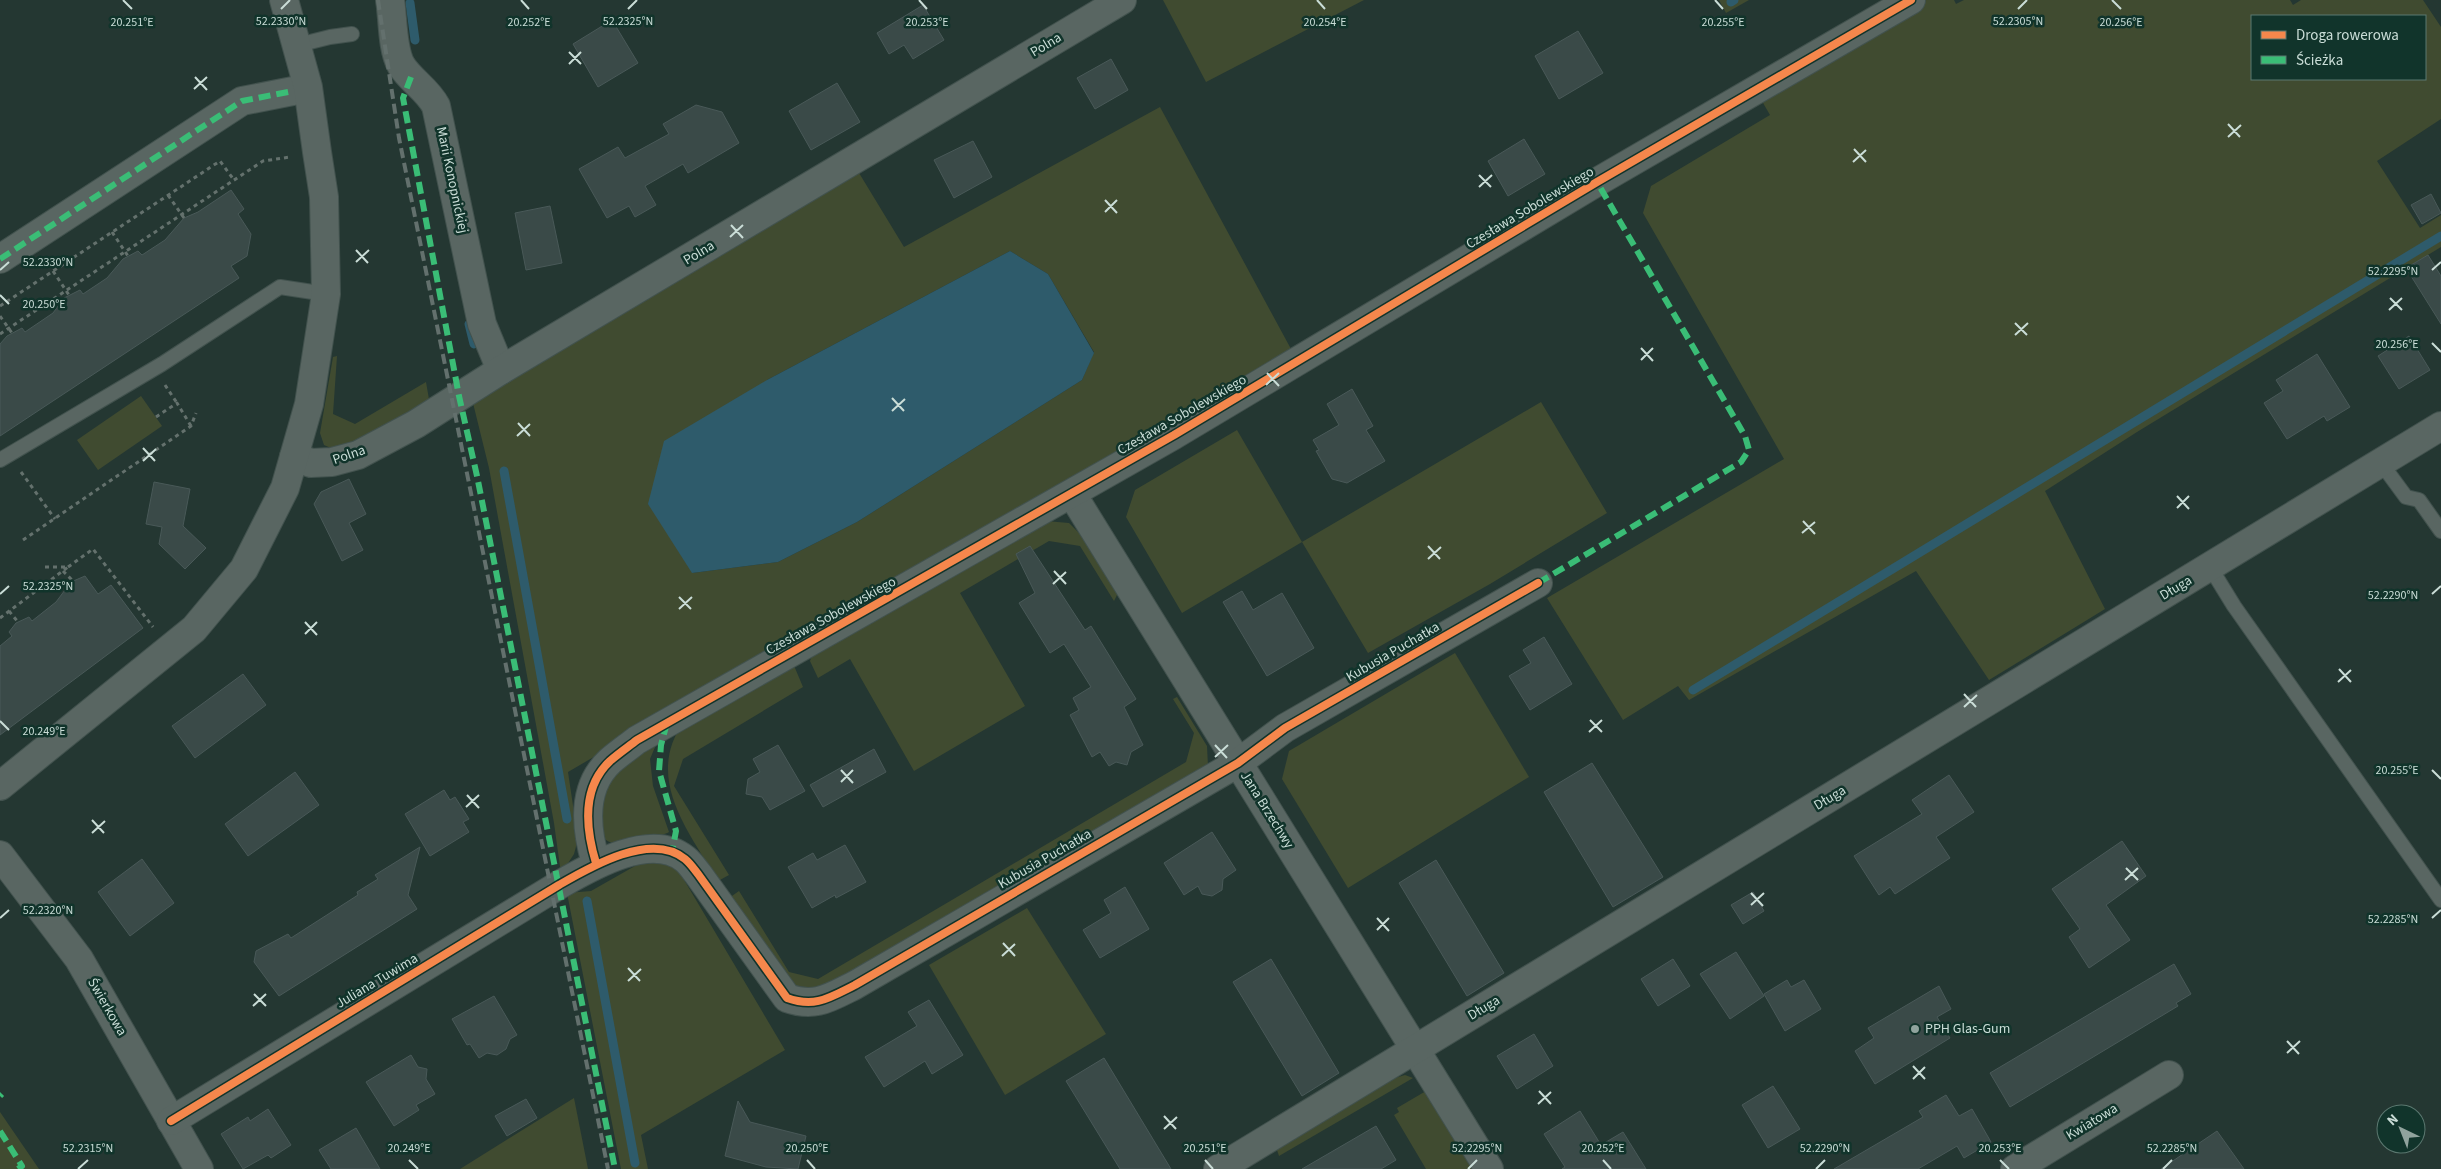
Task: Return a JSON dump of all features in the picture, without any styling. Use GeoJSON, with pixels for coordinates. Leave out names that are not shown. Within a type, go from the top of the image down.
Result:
{"type":"FeatureCollection","features":[{"type":"Feature","properties":{"kind":"street"},"geometry":{"type":"LineString","coordinates":[[0,786],[194,629],[244,569],[285,488],[309,404],[326,294],[324,197],[300,89],[298,45],[284,0]]}},
{"type":"Feature","properties":{"kind":"street","name":"Marii Konopnickiej"},"geometry":{"type":"LineString","coordinates":[[390,0],[397,55],[401,65],[429,93],[436,106],[482,324],[501,370]]}},
{"type":"Feature","properties":{"kind":"street","name":"Polna"},"geometry":{"type":"LineString","coordinates":[[294,457],[311,463],[332,462],[358,454],[416,424],[501,370],[1122,0]]}},
{"type":"Feature","properties":{"kind":"street","name":"Czesława Sobolewskiego"},"geometry":{"type":"LineString","coordinates":[[596,863],[590,841],[588,803],[597,776],[609,762],[637,740],[1072,494],[1588,187],[1911,0]]}},
{"type":"Feature","properties":{"kind":"street"},"geometry":{"type":"LineString","coordinates":[[0,259],[242,101],[300,89]]}},
{"type":"Feature","properties":{"kind":"street","name":"Długa"},"geometry":{"type":"LineString","coordinates":[[1218,1169],[2441,426]]}},
{"type":"Feature","properties":{"kind":"street","name":"Jana Brzechwy"},"geometry":{"type":"LineString","coordinates":[[1072,494],[1489,1169]]}},
{"type":"Feature","properties":{"kind":"street","name":"Kubusia Puchatka"},"geometry":{"type":"LineString","coordinates":[[596,863],[634,850],[651,849],[672,852],[684,858],[698,874],[787,998],[803,1004],[826,999],[855,985],[1238,763],[1285,728],[1538,583]]}},
{"type":"Feature","properties":{"kind":"street","name":"Świerkowa"},"geometry":{"type":"LineString","coordinates":[[0,855],[79,959],[199,1169]]}},
{"type":"Feature","properties":{"kind":"street","name":"Juliana Tuwima"},"geometry":{"type":"LineString","coordinates":[[171,1121],[596,863]]}},
{"type":"Feature","properties":{"kind":"street","name":"Kwiatowa"},"geometry":{"type":"LineString","coordinates":[[2015,1169],[2169,1075]]}},
{"type":"Feature","properties":{"kind":"lane"},"geometry":{"type":"LineString","coordinates":[[298,45],[352,34]]}},
{"type":"Feature","properties":{"kind":"lane"},"geometry":{"type":"LineString","coordinates":[[4,457],[162,364],[280,287],[326,294]]}},
{"type":"Feature","properties":{"kind":"lane"},"geometry":{"type":"LineString","coordinates":[[2381,463],[2406,497],[2420,500],[2441,531]]}},
{"type":"Feature","properties":{"kind":"lane"},"geometry":{"type":"LineString","coordinates":[[2210,567],[2234,606],[2441,900]]}},
{"type":"Feature","properties":{"kind":"path"},"geometry":{"type":"LineString","coordinates":[[0,334],[263,162],[294,156]]}},
{"type":"Feature","properties":{"kind":"path"},"geometry":{"type":"LineString","coordinates":[[0,306],[220,161],[234,180]]}},
{"type":"Feature","properties":{"kind":"path"},"geometry":{"type":"LineString","coordinates":[[168,195],[183,216]]}},
{"type":"Feature","properties":{"kind":"path"},"geometry":{"type":"LineString","coordinates":[[112,232],[128,256]]}},
{"type":"Feature","properties":{"kind":"path"},"geometry":{"type":"LineString","coordinates":[[53,271],[69,295]]}},
{"type":"Feature","properties":{"kind":"path"},"geometry":{"type":"LineString","coordinates":[[0,316],[12,333]]}},
{"type":"Feature","properties":{"kind":"path"},"geometry":{"type":"LineString","coordinates":[[156,417],[177,403],[191,426]]}},
{"type":"Feature","properties":{"kind":"path"},"geometry":{"type":"LineString","coordinates":[[22,540],[191,426],[196,413]]}},
{"type":"Feature","properties":{"kind":"path"},"geometry":{"type":"LineString","coordinates":[[4,457],[55,519]]}},
{"type":"Feature","properties":{"kind":"path"},"geometry":{"type":"LineString","coordinates":[[0,618],[93,549],[155,629]]}},
{"type":"Feature","properties":{"kind":"path"},"geometry":{"type":"LineString","coordinates":[[42,567],[68,567]]}},
{"type":"Feature","properties":{"kind":"path"},"geometry":{"type":"LineString","coordinates":[[63,571],[73,581]]}},
{"type":"Feature","properties":{"kind":"path"},"geometry":{"type":"LineString","coordinates":[[10,611],[18,622]]}},
{"type":"Feature","properties":{"kind":"green space"},"geometry":{"type":"Polygon","coordinates":[[[1163,0],[1364,0],[1206,82],[1163,0]]]}},
{"type":"Feature","properties":{"kind":"green space"},"geometry":{"type":"Polygon","coordinates":[[[1719,0],[1749,0],[1726,13],[1719,0]]]}},
{"type":"Feature","properties":{"kind":"green space"},"geometry":{"type":"Polygon","coordinates":[[[1926,0],[1954,0],[1956,4],[1964,0],[2290,0],[2293,5],[2301,0],[2423,0],[2441,27],[2441,119],[2377,161],[2420,228],[2441,215],[2441,247],[2137,432],[2045,491],[2105,609],[1989,680],[1916,571],[1689,700],[1678,686],[1623,720],[1547,598],[1784,459],[1643,213],[1651,186],[1770,115],[1759,96],[1926,0]]]}},
{"type":"Feature","properties":{"kind":"green space"},"geometry":{"type":"Polygon","coordinates":[[[1160,107],[1291,349],[568,772],[578,839],[574,854],[561,874],[554,823],[489,468],[472,399],[856,168],[904,247],[1160,107]],[[1010,251],[767,380],[692,573],[778,562],[857,522],[1082,380],[1094,352],[1048,274],[1010,251]]]}},
{"type":"Feature","properties":{"kind":"green space"},"geometry":{"type":"Polygon","coordinates":[[[337,356],[333,414],[355,424],[426,382],[430,405],[347,445],[333,449],[324,445],[320,433],[333,357],[337,356]]]}},
{"type":"Feature","properties":{"kind":"green space"},"geometry":{"type":"Polygon","coordinates":[[[141,396],[162,426],[98,470],[77,440],[141,396]]]}},
{"type":"Feature","properties":{"kind":"green space"},"geometry":{"type":"Polygon","coordinates":[[[1541,402],[1607,513],[1490,584],[1368,653],[1302,542],[1541,402]]]}},
{"type":"Feature","properties":{"kind":"green space"},"geometry":{"type":"Polygon","coordinates":[[[1237,430],[1302,542],[1182,613],[1126,517],[1135,490],[1237,430]]]}},
{"type":"Feature","properties":{"kind":"green space"},"geometry":{"type":"Polygon","coordinates":[[[1046,521],[1069,523],[1091,545],[1120,589],[1114,601],[1080,546],[1049,541],[960,593],[1025,706],[914,771],[850,659],[818,678],[810,661],[815,648],[1046,521]]]}},
{"type":"Feature","properties":{"kind":"green space"},"geometry":{"type":"Polygon","coordinates":[[[1455,653],[1529,777],[1348,888],[1282,779],[1289,751],[1455,653]]]}},
{"type":"Feature","properties":{"kind":"green space"},"geometry":{"type":"Polygon","coordinates":[[[786,664],[795,668],[803,687],[683,759],[674,786],[729,875],[718,881],[684,825],[675,805],[668,765],[672,744],[683,723],[786,664]]]}},
{"type":"Feature","properties":{"kind":"green space"},"geometry":{"type":"Polygon","coordinates":[[[1177,697],[1207,746],[1208,766],[821,989],[797,986],[781,976],[729,898],[739,891],[789,972],[818,979],[1186,762],[1194,733],[1173,699],[1177,697]]]}},
{"type":"Feature","properties":{"kind":"green space"},"geometry":{"type":"Polygon","coordinates":[[[658,740],[650,759],[653,786],[669,832],[631,843],[615,844],[600,835],[599,795],[617,766],[658,740]]]}},
{"type":"Feature","properties":{"kind":"green space"},"geometry":{"type":"Polygon","coordinates":[[[649,858],[677,868],[785,1050],[641,1135],[648,1169],[621,1169],[567,893],[591,891],[649,858]]]}},
{"type":"Feature","properties":{"kind":"green space"},"geometry":{"type":"Polygon","coordinates":[[[1027,908],[1106,1034],[1005,1095],[929,965],[1027,908]]]}},
{"type":"Feature","properties":{"kind":"green space"},"geometry":{"type":"Polygon","coordinates":[[[1405,1075],[1413,1078],[1279,1156],[1277,1150],[1395,1078],[1405,1075]]]}},
{"type":"Feature","properties":{"kind":"green space"},"geometry":{"type":"Polygon","coordinates":[[[1426,1091],[1474,1169],[1426,1169],[1394,1115],[1399,1112],[1397,1108],[1426,1091]]]}},
{"type":"Feature","properties":{"kind":"green space"},"geometry":{"type":"Polygon","coordinates":[[[574,1098],[588,1169],[460,1169],[574,1098]]]}},
{"type":"Feature","properties":{"kind":"green space"},"geometry":{"type":"Polygon","coordinates":[[[0,1112],[39,1169],[0,1169],[0,1112]]]}},
{"type":"Feature","properties":{"kind":"water"},"geometry":{"type":"Polygon","coordinates":[[[1010,251],[1048,274],[1094,353],[1082,380],[857,522],[778,562],[692,573],[648,504],[664,441],[767,380],[1010,251]]]}},
{"type":"Feature","properties":{"kind":"building"},"geometry":{"type":"Polygon","coordinates":[[[923,5],[944,40],[913,59],[904,45],[889,54],[877,33],[923,5]]]}},
{"type":"Feature","properties":{"kind":"building"},"geometry":{"type":"Polygon","coordinates":[[[612,20],[638,63],[598,87],[573,44],[612,20]]]}},
{"type":"Feature","properties":{"kind":"building"},"geometry":{"type":"Polygon","coordinates":[[[1578,31],[1603,73],[1559,99],[1535,56],[1578,31]]]}},
{"type":"Feature","properties":{"kind":"building"},"geometry":{"type":"Polygon","coordinates":[[[1111,59],[1128,90],[1095,109],[1077,78],[1111,59]]]}},
{"type":"Feature","properties":{"kind":"building"},"geometry":{"type":"Polygon","coordinates":[[[837,83],[860,122],[811,150],[789,111],[837,83]]]}},
{"type":"Feature","properties":{"kind":"building"},"geometry":{"type":"Polygon","coordinates":[[[696,105],[722,112],[739,143],[688,173],[683,164],[645,186],[656,205],[635,217],[629,206],[607,218],[579,169],[618,147],[625,158],[669,134],[663,124],[696,105]]]}},
{"type":"Feature","properties":{"kind":"building"},"geometry":{"type":"Polygon","coordinates":[[[1524,139],[1545,174],[1508,196],[1488,161],[1524,139]]]}},
{"type":"Feature","properties":{"kind":"building"},"geometry":{"type":"Polygon","coordinates":[[[973,141],[992,177],[954,198],[934,160],[973,141]]]}},
{"type":"Feature","properties":{"kind":"building"},"geometry":{"type":"Polygon","coordinates":[[[231,190],[244,209],[238,214],[251,234],[247,256],[231,266],[239,278],[0,436],[0,344],[7,336],[22,328],[25,332],[53,313],[64,298],[80,290],[83,294],[107,278],[123,259],[138,251],[142,255],[165,240],[184,218],[198,212],[231,190]]]}},
{"type":"Feature","properties":{"kind":"building"},"geometry":{"type":"Polygon","coordinates":[[[2431,194],[2441,213],[2422,224],[2411,205],[2431,194]]]}},
{"type":"Feature","properties":{"kind":"building"},"geometry":{"type":"Polygon","coordinates":[[[550,206],[562,263],[526,270],[515,213],[550,206]]]}},
{"type":"Feature","properties":{"kind":"building"},"geometry":{"type":"Polygon","coordinates":[[[2428,255],[2441,276],[2441,324],[2406,268],[2428,255]]]}},
{"type":"Feature","properties":{"kind":"building"},"geometry":{"type":"Polygon","coordinates":[[[2409,336],[2430,370],[2399,389],[2378,356],[2409,336]]]}},
{"type":"Feature","properties":{"kind":"building"},"geometry":{"type":"Polygon","coordinates":[[[2317,354],[2350,407],[2327,421],[2324,416],[2287,439],[2264,403],[2283,391],[2276,380],[2317,354]]]}},
{"type":"Feature","properties":{"kind":"building"},"geometry":{"type":"Polygon","coordinates":[[[1352,389],[1373,426],[1366,430],[1385,461],[1347,483],[1332,479],[1316,451],[1319,450],[1313,440],[1339,425],[1327,404],[1352,389]]]}},
{"type":"Feature","properties":{"kind":"building"},"geometry":{"type":"Polygon","coordinates":[[[349,479],[366,514],[349,523],[363,550],[342,561],[314,504],[321,492],[349,479]]]}},
{"type":"Feature","properties":{"kind":"building"},"geometry":{"type":"Polygon","coordinates":[[[154,482],[190,489],[183,526],[206,548],[185,569],[159,544],[162,527],[146,524],[154,482]]]}},
{"type":"Feature","properties":{"kind":"building"},"geometry":{"type":"Polygon","coordinates":[[[1030,546],[1085,630],[1091,626],[1136,699],[1124,707],[1143,745],[1131,752],[1127,765],[1116,762],[1109,766],[1100,752],[1092,757],[1070,715],[1079,710],[1073,698],[1091,687],[1064,644],[1050,653],[1019,603],[1035,593],[1016,554],[1030,546]]]}},
{"type":"Feature","properties":{"kind":"building"},"geometry":{"type":"Polygon","coordinates":[[[85,576],[98,594],[111,585],[143,628],[0,735],[0,646],[12,636],[9,632],[16,623],[29,617],[32,621],[56,602],[71,582],[85,576]]]}},
{"type":"Feature","properties":{"kind":"building"},"geometry":{"type":"Polygon","coordinates":[[[1242,591],[1253,610],[1282,593],[1314,648],[1267,676],[1223,602],[1242,591]]]}},
{"type":"Feature","properties":{"kind":"building"},"geometry":{"type":"Polygon","coordinates":[[[1544,637],[1572,684],[1530,710],[1509,676],[1531,663],[1523,650],[1544,637]]]}},
{"type":"Feature","properties":{"kind":"building"},"geometry":{"type":"Polygon","coordinates":[[[243,674],[266,705],[195,758],[172,726],[243,674]]]}},
{"type":"Feature","properties":{"kind":"building"},"geometry":{"type":"Polygon","coordinates":[[[778,745],[805,791],[770,810],[762,797],[746,794],[748,779],[760,772],[753,759],[778,745]]]}},
{"type":"Feature","properties":{"kind":"building"},"geometry":{"type":"Polygon","coordinates":[[[874,749],[886,772],[823,807],[810,785],[874,749]]]}},
{"type":"Feature","properties":{"kind":"building"},"geometry":{"type":"Polygon","coordinates":[[[1592,763],[1663,877],[1613,907],[1544,792],[1592,763]]]}},
{"type":"Feature","properties":{"kind":"building"},"geometry":{"type":"Polygon","coordinates":[[[295,772],[319,805],[248,856],[225,824],[295,772]]]}},
{"type":"Feature","properties":{"kind":"building"},"geometry":{"type":"Polygon","coordinates":[[[1949,775],[1974,812],[1936,837],[1950,858],[1895,894],[1890,887],[1879,895],[1854,856],[1922,814],[1912,800],[1949,775]]]}},
{"type":"Feature","properties":{"kind":"building"},"geometry":{"type":"Polygon","coordinates":[[[444,790],[450,800],[455,797],[469,819],[463,822],[469,832],[430,856],[405,814],[444,790]]]}},
{"type":"Feature","properties":{"kind":"building"},"geometry":{"type":"Polygon","coordinates":[[[1212,832],[1236,870],[1223,879],[1222,890],[1212,896],[1202,894],[1198,886],[1184,895],[1164,863],[1212,832]]]}},
{"type":"Feature","properties":{"kind":"building"},"geometry":{"type":"Polygon","coordinates":[[[2122,841],[2146,876],[2106,905],[2130,940],[2089,968],[2069,937],[2080,929],[2052,889],[2122,841]]]}},
{"type":"Feature","properties":{"kind":"building"},"geometry":{"type":"Polygon","coordinates":[[[845,845],[866,882],[836,898],[835,895],[812,908],[788,867],[813,853],[817,860],[845,845]]]}},
{"type":"Feature","properties":{"kind":"building"},"geometry":{"type":"Polygon","coordinates":[[[420,847],[408,895],[417,909],[279,996],[254,962],[256,951],[288,934],[291,938],[358,895],[357,892],[378,879],[375,875],[420,847]]]}},
{"type":"Feature","properties":{"kind":"building"},"geometry":{"type":"Polygon","coordinates":[[[142,859],[174,903],[130,936],[98,892],[142,859]]]}},
{"type":"Feature","properties":{"kind":"building"},"geometry":{"type":"Polygon","coordinates":[[[1436,860],[1504,973],[1467,996],[1399,883],[1436,860]]]}},
{"type":"Feature","properties":{"kind":"building"},"geometry":{"type":"Polygon","coordinates":[[[1125,887],[1149,929],[1100,958],[1083,930],[1111,913],[1104,900],[1125,887]]]}},
{"type":"Feature","properties":{"kind":"building"},"geometry":{"type":"Polygon","coordinates":[[[1753,892],[1764,911],[1743,924],[1731,905],[1753,892]]]}},
{"type":"Feature","properties":{"kind":"building"},"geometry":{"type":"Polygon","coordinates":[[[1736,952],[1764,996],[1730,1019],[1700,974],[1736,952]]]}},
{"type":"Feature","properties":{"kind":"building"},"geometry":{"type":"Polygon","coordinates":[[[1271,959],[1339,1073],[1302,1096],[1233,982],[1271,959]]]}},
{"type":"Feature","properties":{"kind":"building"},"geometry":{"type":"Polygon","coordinates":[[[1673,959],[1690,986],[1658,1006],[1641,979],[1673,959]]]}},
{"type":"Feature","properties":{"kind":"building"},"geometry":{"type":"Polygon","coordinates":[[[2174,964],[2191,994],[2176,1003],[2178,1006],[2010,1107],[1990,1073],[2174,964]]]}},
{"type":"Feature","properties":{"kind":"building"},"geometry":{"type":"Polygon","coordinates":[[[1787,980],[1791,987],[1804,980],[1821,1009],[1785,1031],[1764,994],[1787,980]]]}},
{"type":"Feature","properties":{"kind":"building"},"geometry":{"type":"Polygon","coordinates":[[[1939,986],[1951,1009],[1937,1017],[1950,1038],[1875,1084],[1855,1051],[1874,1038],[1868,1028],[1939,986]]]}},
{"type":"Feature","properties":{"kind":"building"},"geometry":{"type":"Polygon","coordinates":[[[494,996],[517,1035],[510,1039],[506,1049],[497,1055],[487,1053],[479,1058],[470,1044],[467,1045],[452,1019],[494,996]]]}},
{"type":"Feature","properties":{"kind":"building"},"geometry":{"type":"Polygon","coordinates":[[[929,1000],[963,1055],[932,1074],[925,1061],[884,1087],[865,1057],[917,1026],[908,1012],[929,1000]]]}},
{"type":"Feature","properties":{"kind":"building"},"geometry":{"type":"Polygon","coordinates":[[[1534,1034],[1553,1066],[1517,1089],[1497,1056],[1534,1034]]]}},
{"type":"Feature","properties":{"kind":"building"},"geometry":{"type":"Polygon","coordinates":[[[411,1055],[418,1067],[427,1069],[426,1079],[435,1094],[416,1105],[419,1110],[394,1126],[366,1082],[411,1055]]]}},
{"type":"Feature","properties":{"kind":"building"},"geometry":{"type":"Polygon","coordinates":[[[1104,1058],[1171,1169],[1120,1169],[1066,1081],[1104,1058]]]}},
{"type":"Feature","properties":{"kind":"building"},"geometry":{"type":"Polygon","coordinates":[[[1773,1086],[1800,1129],[1768,1148],[1742,1105],[1773,1086]]]}},
{"type":"Feature","properties":{"kind":"building"},"geometry":{"type":"Polygon","coordinates":[[[1946,1095],[1959,1116],[1972,1109],[1991,1142],[1964,1158],[1957,1146],[1918,1169],[1834,1169],[1923,1117],[1919,1111],[1946,1095]]]}},
{"type":"Feature","properties":{"kind":"building"},"geometry":{"type":"Polygon","coordinates":[[[526,1099],[537,1118],[507,1136],[495,1116],[526,1099]]]}},
{"type":"Feature","properties":{"kind":"building"},"geometry":{"type":"Polygon","coordinates":[[[738,1101],[750,1122],[806,1136],[798,1169],[766,1167],[725,1156],[738,1101]]]}},
{"type":"Feature","properties":{"kind":"building"},"geometry":{"type":"Polygon","coordinates":[[[268,1109],[291,1145],[271,1158],[268,1155],[243,1169],[221,1134],[248,1117],[250,1121],[268,1109]]]}},
{"type":"Feature","properties":{"kind":"building"},"geometry":{"type":"Polygon","coordinates":[[[1580,1111],[1601,1145],[1623,1132],[1646,1169],[1562,1169],[1565,1167],[1544,1134],[1580,1111]]]}},
{"type":"Feature","properties":{"kind":"building"},"geometry":{"type":"Polygon","coordinates":[[[1376,1126],[1396,1160],[1381,1169],[1302,1169],[1376,1126]]]}},
{"type":"Feature","properties":{"kind":"building"},"geometry":{"type":"Polygon","coordinates":[[[356,1128],[380,1169],[331,1169],[319,1150],[356,1128]]]}},
{"type":"Feature","properties":{"kind":"building"},"geometry":{"type":"Polygon","coordinates":[[[2217,1131],[2244,1169],[2161,1169],[2217,1131]]]}},
{"type":"Feature","properties":{"kind":"waterway"},"geometry":{"type":"LineString","coordinates":[[410,3],[415,40]]}},
{"type":"Feature","properties":{"kind":"waterway"},"geometry":{"type":"LineString","coordinates":[[1693,690],[2441,236]]}},
{"type":"Feature","properties":{"kind":"waterway"},"geometry":{"type":"LineString","coordinates":[[469,324],[474,344]]}},
{"type":"Feature","properties":{"kind":"waterway"},"geometry":{"type":"LineString","coordinates":[[504,471],[567,819]]}},
{"type":"Feature","properties":{"kind":"waterway"},"geometry":{"type":"LineString","coordinates":[[587,901],[635,1163]]}},
{"type":"Feature","properties":{"kind":"railway"},"geometry":{"type":"LineString","coordinates":[[378,0],[399,138],[608,1169]]}},
{"type":"Feature","properties":{"kind":"marked path"},"geometry":{"type":"LineString","coordinates":[[411,77],[403,98],[459,396],[477,476],[615,1169]]}},
{"type":"Feature","properties":{"kind":"marked path"},"geometry":{"type":"LineString","coordinates":[[0,259],[242,101],[293,91]]}},
{"type":"Feature","properties":{"kind":"marked path"},"geometry":{"type":"LineString","coordinates":[[1538,583],[1741,462],[1749,450],[1745,436],[1597,182]]}},
{"type":"Feature","properties":{"kind":"marked path"},"geometry":{"type":"LineString","coordinates":[[667,723],[661,745],[659,771],[676,831],[672,852]]}},
{"type":"Feature","properties":{"kind":"marked path"},"geometry":{"type":"LineString","coordinates":[[0,1131],[22,1166],[18,1169]]}},
{"type":"Feature","properties":{"kind":"cycle path"},"geometry":{"type":"LineString","coordinates":[[596,863],[588,823],[590,796],[594,784],[610,761],[637,740],[1174,435],[1597,182],[1911,0]]}},
{"type":"Feature","properties":{"kind":"cycle path"},"geometry":{"type":"LineString","coordinates":[[171,1121],[559,885],[604,861],[638,850],[655,849],[671,851],[685,859],[698,874],[787,998],[806,1002],[822,1000],[855,985],[1238,763],[1285,728],[1538,583]]}},
{"type":"Feature","properties":{"kind":"place","name":"PPH Glas-Gum"},"geometry":{"type":"Point","coordinates":[1915,1029]}}]}
